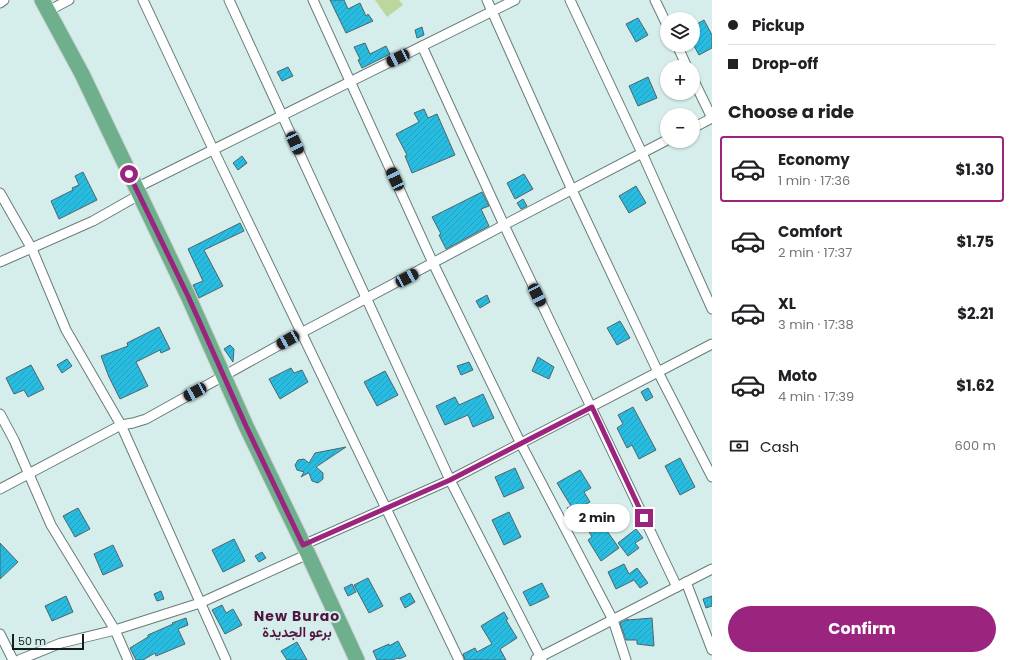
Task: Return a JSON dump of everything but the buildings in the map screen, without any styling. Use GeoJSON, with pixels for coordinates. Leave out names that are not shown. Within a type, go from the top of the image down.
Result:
{"type":"FeatureCollection","features":[{"type":"Feature","properties":{"kind":"highway"},"geometry":{"type":"LineString","coordinates":[[45,5],[82,74],[138,191],[188,296],[246,426],[357,660]]}},
{"type":"Feature","properties":{"kind":"street"},"geometry":{"type":"LineString","coordinates":[[0,3],[4,0]]}},
{"type":"Feature","properties":{"kind":"street"},"geometry":{"type":"LineString","coordinates":[[45,5],[69,0]]}},
{"type":"Feature","properties":{"kind":"street"},"geometry":{"type":"LineString","coordinates":[[144,0],[213,149],[459,660]]}},
{"type":"Feature","properties":{"kind":"street"},"geometry":{"type":"LineString","coordinates":[[229,0],[450,480],[539,659],[712,569]]}},
{"type":"Feature","properties":{"kind":"street"},"geometry":{"type":"LineString","coordinates":[[313,0],[433,263],[521,444],[613,620],[626,660]]}},
{"type":"Feature","properties":{"kind":"street"},"geometry":{"type":"LineString","coordinates":[[487,0],[572,190],[658,372],[712,477]]}},
{"type":"Feature","properties":{"kind":"street"},"geometry":{"type":"LineString","coordinates":[[0,262],[93,221],[138,191],[213,149],[515,0]]}},
{"type":"Feature","properties":{"kind":"street"},"geometry":{"type":"LineString","coordinates":[[570,0],[642,153],[712,309]]}},
{"type":"Feature","properties":{"kind":"street"},"geometry":{"type":"LineString","coordinates":[[655,0],[661,12]]}},
{"type":"Feature","properties":{"kind":"street"},"geometry":{"type":"LineString","coordinates":[[422,46],[504,225],[592,407],[676,587]]}},
{"type":"Feature","properties":{"kind":"street"},"geometry":{"type":"LineString","coordinates":[[700,93],[712,118],[700,124]]}},
{"type":"Feature","properties":{"kind":"street"},"geometry":{"type":"LineString","coordinates":[[0,489],[121,425],[146,419],[301,333],[660,144]]}},
{"type":"Feature","properties":{"kind":"street"},"geometry":{"type":"LineString","coordinates":[[0,193],[32,248],[66,330],[121,425],[226,660]]}},
{"type":"Feature","properties":{"kind":"street"},"geometry":{"type":"LineString","coordinates":[[19,660],[61,643],[115,630],[200,603],[385,509],[450,480],[712,344]]}},
{"type":"Feature","properties":{"kind":"street"},"geometry":{"type":"LineString","coordinates":[[0,414],[14,440],[51,525],[115,630],[128,660]]}},
{"type":"Feature","properties":{"kind":"street"},"geometry":{"type":"LineString","coordinates":[[686,582],[712,650]]}},
{"type":"Feature","properties":{"kind":"street"},"geometry":{"type":"LineString","coordinates":[[0,634],[13,660]]}},
{"type":"Feature","properties":{"kind":"green space"},"geometry":{"type":"Polygon","coordinates":[[[375,0],[399,0],[403,5],[387,17],[375,0]]]}},
{"type":"Feature","properties":{"kind":"district","name":"New Burao برعو الجديدة"},"geometry":{"type":"Point","coordinates":[297,624]}},
{"type":"Feature","properties":{"kind":"route"},"geometry":{"type":"LineString","coordinates":[[129,174],[188,296],[246,426],[303,545],[450,480],[592,407],[644,518]]}}]}
